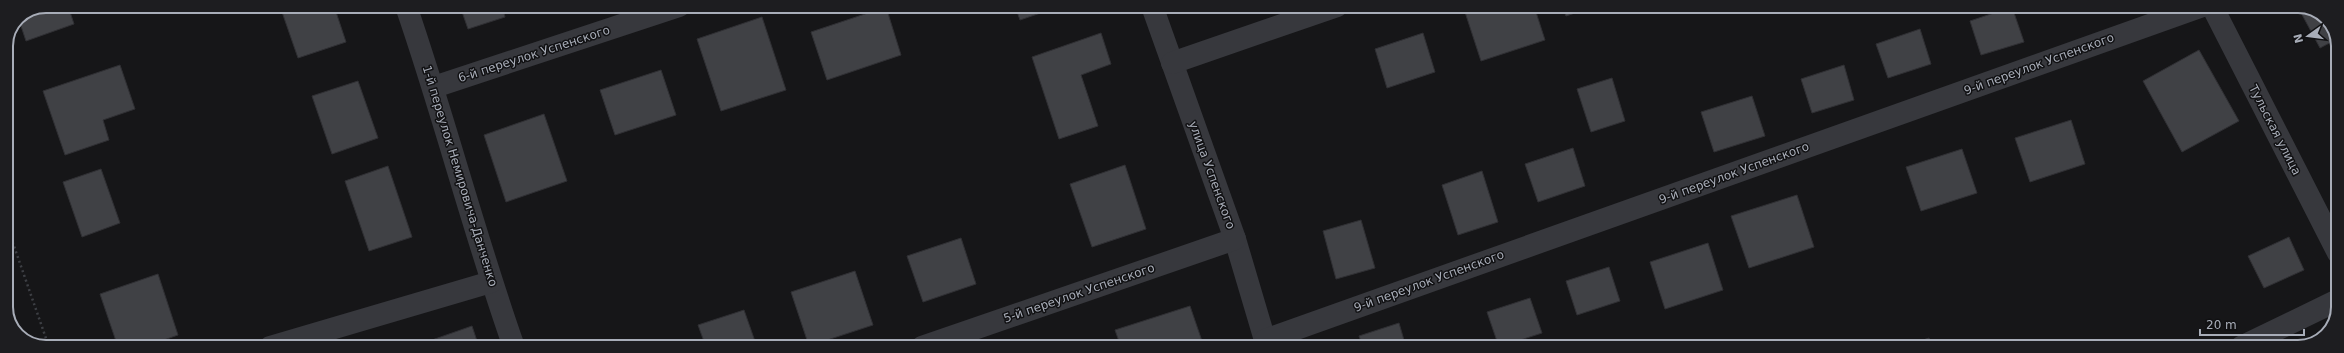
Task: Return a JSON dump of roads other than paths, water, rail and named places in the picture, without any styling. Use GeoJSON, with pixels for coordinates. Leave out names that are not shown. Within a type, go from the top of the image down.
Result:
{"type":"FeatureCollection","features":[{"type":"Feature","properties":{"kind":"street","name":"1-й переулок Немировича-Данченко"},"geometry":{"type":"LineString","coordinates":[[408,13],[434,87],[491,282],[512,340]]}},
{"type":"Feature","properties":{"kind":"street","name":"6-й переулок Успенского"},"geometry":{"type":"LineString","coordinates":[[434,87],[658,13]]}},
{"type":"Feature","properties":{"kind":"street","name":"улица Успенского"},"geometry":{"type":"LineString","coordinates":[[1154,13],[1235,239],[1265,340]]}},
{"type":"Feature","properties":{"kind":"street"},"geometry":{"type":"LineString","coordinates":[[1172,63],[1317,13]]}},
{"type":"Feature","properties":{"kind":"street","name":"9-й переулок Успенского"},"geometry":{"type":"LineString","coordinates":[[1274,340],[2184,13]]}},
{"type":"Feature","properties":{"kind":"street","name":"Тульская улица"},"geometry":{"type":"LineString","coordinates":[[2216,13],[2331,239]]}},
{"type":"Feature","properties":{"kind":"street","name":"5-й переулок Успенского"},"geometry":{"type":"LineString","coordinates":[[942,340],[1235,239]]}},
{"type":"Feature","properties":{"kind":"street"},"geometry":{"type":"LineString","coordinates":[[294,340],[491,282]]}},
{"type":"Feature","properties":{"kind":"street"},"geometry":{"type":"LineString","coordinates":[[2255,340],[2331,303]]}}]}
